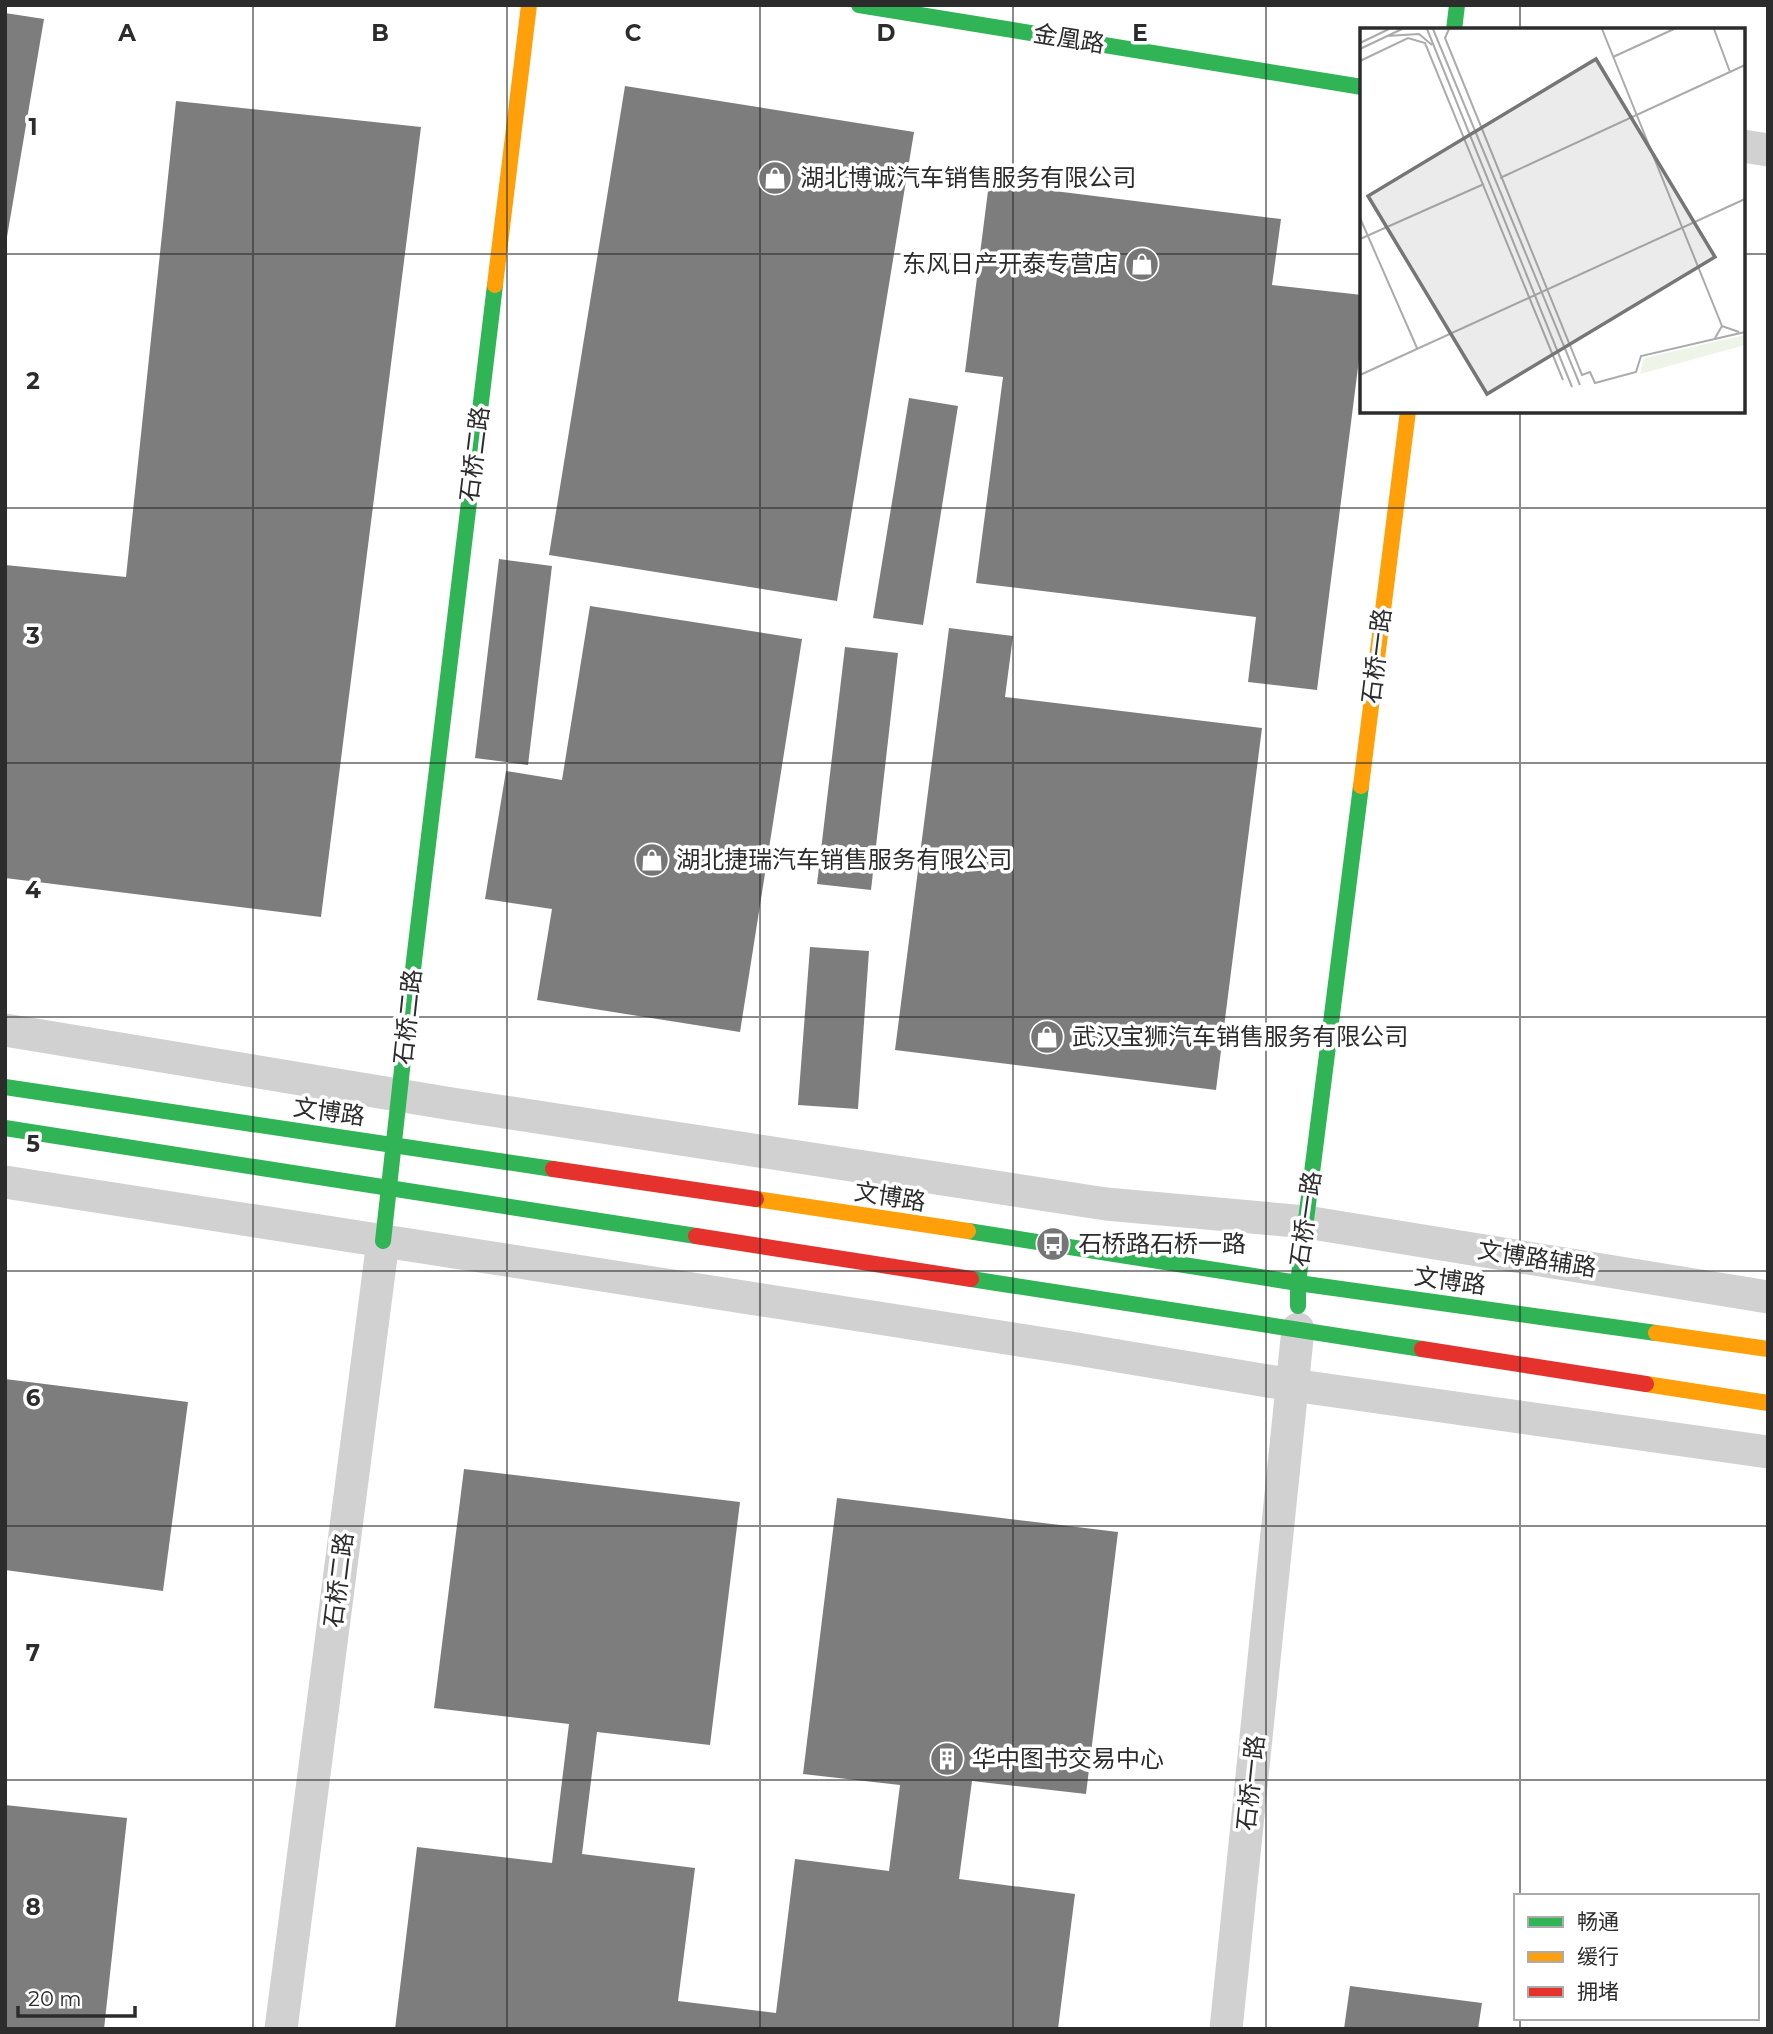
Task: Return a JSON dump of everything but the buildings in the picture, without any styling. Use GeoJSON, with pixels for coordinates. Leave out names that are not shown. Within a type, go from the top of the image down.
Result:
{"type":"FeatureCollection","features":[{"type":"Feature","properties":{"kind":"main road","name":"石桥二路"},"geometry":{"type":"LineString","coordinates":[[383,1241],[529,5]]}},
{"type":"Feature","properties":{"kind":"main road","name":"金凰路"},"geometry":{"type":"LineString","coordinates":[[859,5],[1360,87]]}},
{"type":"Feature","properties":{"kind":"main road"},"geometry":{"type":"LineString","coordinates":[[1454,28],[1457,5]]}},
{"type":"Feature","properties":{"kind":"main road","name":"石桥一路"},"geometry":{"type":"LineString","coordinates":[[1298,1329],[1297,1283],[1408,413]]}},
{"type":"Feature","properties":{"kind":"main road","name":"文博路"},"geometry":{"type":"LineString","coordinates":[[5,1087],[1297,1283],[1768,1349]]}},
{"type":"Feature","properties":{"kind":"main road"},"geometry":{"type":"LineString","coordinates":[[5,1128],[1768,1403]]}},
{"type":"Feature","properties":{"kind":"street"},"geometry":{"type":"LineString","coordinates":[[1745,146],[1768,150]]}},
{"type":"Feature","properties":{"kind":"street","name":"文博路辅路"},"geometry":{"type":"LineString","coordinates":[[5,1030],[400,1095],[1106,1204],[1306,1222],[1768,1297]]}},
{"type":"Feature","properties":{"kind":"street"},"geometry":{"type":"LineString","coordinates":[[5,1182],[1071,1348],[1292,1385],[1768,1452]]}},
{"type":"Feature","properties":{"kind":"street","name":"石桥二路"},"geometry":{"type":"LineString","coordinates":[[281,2029],[383,1241]]}},
{"type":"Feature","properties":{"kind":"street","name":"石桥一路"},"geometry":{"type":"LineString","coordinates":[[1226,2029],[1298,1329]]}},
{"type":"Feature","properties":{"kind":"traffic: fast"},"geometry":{"type":"LineString","coordinates":[[859,5],[1360,87]]}},
{"type":"Feature","properties":{"kind":"traffic: fast"},"geometry":{"type":"LineString","coordinates":[[1454,28],[1457,5]]}},
{"type":"Feature","properties":{"kind":"traffic: fast"},"geometry":{"type":"LineString","coordinates":[[383,1241],[495,285]]}},
{"type":"Feature","properties":{"kind":"traffic: fast"},"geometry":{"type":"LineString","coordinates":[[1298,1306],[1298,1283],[1361,786]]}},
{"type":"Feature","properties":{"kind":"traffic: fast"},"geometry":{"type":"LineString","coordinates":[[5,1087],[553,1169]]}},
{"type":"Feature","properties":{"kind":"traffic: fast"},"geometry":{"type":"LineString","coordinates":[[5,1128],[696,1236]]}},
{"type":"Feature","properties":{"kind":"traffic: fast"},"geometry":{"type":"LineString","coordinates":[[968,1231],[1298,1283],[1656,1333]]}},
{"type":"Feature","properties":{"kind":"traffic: fast"},"geometry":{"type":"LineString","coordinates":[[971,1279],[1422,1349]]}},
{"type":"Feature","properties":{"kind":"traffic: slow"},"geometry":{"type":"LineString","coordinates":[[495,285],[529,5]]}},
{"type":"Feature","properties":{"kind":"traffic: slow"},"geometry":{"type":"LineString","coordinates":[[1361,786],[1408,413]]}},
{"type":"Feature","properties":{"kind":"traffic: slow"},"geometry":{"type":"LineString","coordinates":[[756,1199],[968,1231]]}},
{"type":"Feature","properties":{"kind":"traffic: slow"},"geometry":{"type":"LineString","coordinates":[[1656,1333],[1768,1349]]}},
{"type":"Feature","properties":{"kind":"traffic: slow"},"geometry":{"type":"LineString","coordinates":[[1646,1384],[1768,1403]]}},
{"type":"Feature","properties":{"kind":"traffic: jam"},"geometry":{"type":"LineString","coordinates":[[553,1169],[756,1199]]}},
{"type":"Feature","properties":{"kind":"traffic: jam"},"geometry":{"type":"LineString","coordinates":[[696,1236],[971,1279]]}},
{"type":"Feature","properties":{"kind":"traffic: jam"},"geometry":{"type":"LineString","coordinates":[[1422,1349],[1646,1384]]}},
{"type":"Feature","properties":{"kind":"place","name":"湖北博诚汽车销售服务有限公司"},"geometry":{"type":"Point","coordinates":[775,178]}},
{"type":"Feature","properties":{"kind":"place","name":"东风日产开泰专营店"},"geometry":{"type":"Point","coordinates":[1142,264]}},
{"type":"Feature","properties":{"kind":"place","name":"湖北捷瑞汽车销售服务有限公司"},"geometry":{"type":"Point","coordinates":[652,860]}},
{"type":"Feature","properties":{"kind":"place","name":"武汉宝狮汽车销售服务有限公司"},"geometry":{"type":"Point","coordinates":[1047,1037]}},
{"type":"Feature","properties":{"kind":"place","name":"石桥路石桥一路"},"geometry":{"type":"Point","coordinates":[1053,1244]}},
{"type":"Feature","properties":{"kind":"place","name":"华中图书交易中心"},"geometry":{"type":"Point","coordinates":[947,1759]}}]}
